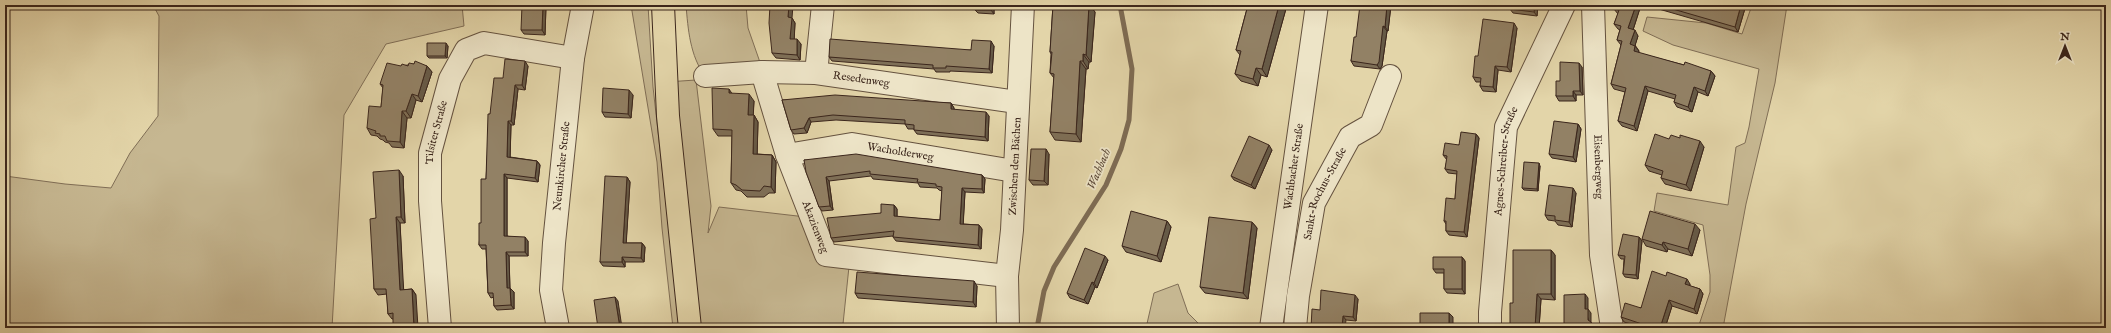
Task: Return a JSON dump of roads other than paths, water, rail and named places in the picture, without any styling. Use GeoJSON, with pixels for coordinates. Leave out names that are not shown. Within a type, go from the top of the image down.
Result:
{"type":"FeatureCollection","features":[{"type":"Feature","properties":{"kind":"main road"},"geometry":{"type":"LineString","coordinates":[[663,5],[668,116],[690,328]]}},
{"type":"Feature","properties":{"kind":"street","name":"Neunkircher Straße"},"geometry":{"type":"LineString","coordinates":[[558,328],[551,290],[554,243],[573,58],[583,5]]}},
{"type":"Feature","properties":{"kind":"street"},"geometry":{"type":"LineString","coordinates":[[816,73],[823,5]]}},
{"type":"Feature","properties":{"kind":"street","name":"Zwischen den Bächen"},"geometry":{"type":"LineString","coordinates":[[1008,328],[1007,276],[1012,230],[1017,102],[1023,5]]}},
{"type":"Feature","properties":{"kind":"street","name":"Wachbacher Straße"},"geometry":{"type":"LineString","coordinates":[[1271,328],[1317,5]]}},
{"type":"Feature","properties":{"kind":"street","name":"Agnes-Schreiber-Straße"},"geometry":{"type":"LineString","coordinates":[[1490,328],[1490,312],[1506,127],[1564,5]]}},
{"type":"Feature","properties":{"kind":"street","name":"Eisenbergweg"},"geometry":{"type":"LineString","coordinates":[[1593,5],[1601,255],[1612,328]]}},
{"type":"Feature","properties":{"kind":"street","name":"Tilsiter Straße"},"geometry":{"type":"LineString","coordinates":[[440,328],[430,201],[430,153],[450,79],[466,50],[484,43],[573,58]]}},
{"type":"Feature","properties":{"kind":"street","name":"Resedenweg"},"geometry":{"type":"LineString","coordinates":[[705,76],[762,72],[816,73],[1017,102]]}},
{"type":"Feature","properties":{"kind":"street","name":"Akazienweg"},"geometry":{"type":"LineString","coordinates":[[762,72],[787,154],[826,255],[1007,276]]}},
{"type":"Feature","properties":{"kind":"street","name":"Sankt-Rochus-Straße"},"geometry":{"type":"LineString","coordinates":[[1294,328],[1314,202],[1350,137],[1371,125],[1390,76]]}},
{"type":"Feature","properties":{"kind":"street","name":"Wacholderweg"},"geometry":{"type":"LineString","coordinates":[[787,154],[852,144],[1014,170]]}},
{"type":"Feature","properties":{"kind":"waterway","name":"Wachbach"},"geometry":{"type":"LineString","coordinates":[[1037,328],[1044,291],[1054,267],[1106,185],[1121,149],[1129,120],[1132,69],[1120,5]]}}]}
